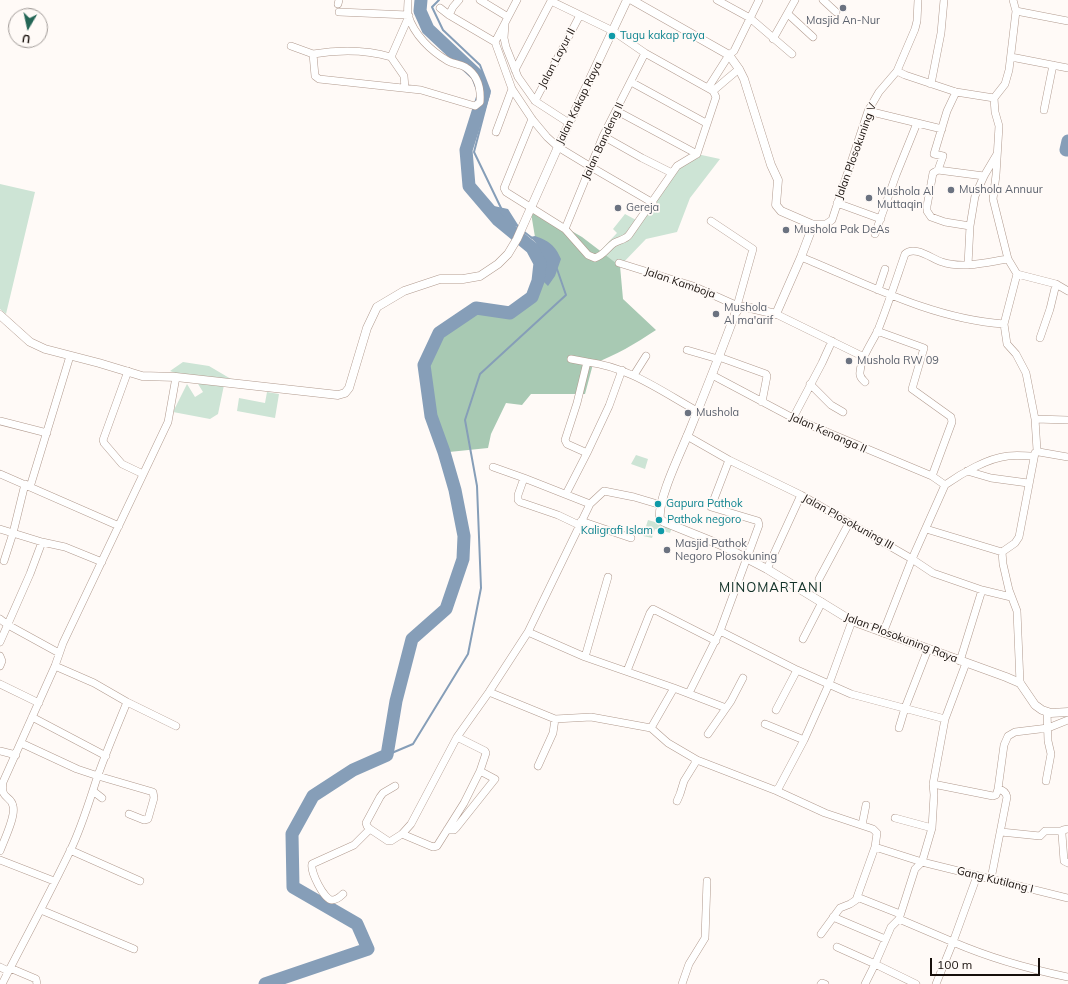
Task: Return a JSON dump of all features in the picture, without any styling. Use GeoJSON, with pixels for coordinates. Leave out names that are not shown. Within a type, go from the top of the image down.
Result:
{"type":"FeatureCollection","features":[{"type":"Feature","properties":{"kind":"street"},"geometry":{"type":"LineString","coordinates":[[313,54],[315,76],[317,78],[430,92],[475,106],[480,102],[481,91],[476,78],[466,67],[450,61],[435,52],[418,35],[409,16],[408,0]]}},
{"type":"Feature","properties":{"kind":"street"},"geometry":{"type":"LineString","coordinates":[[449,15],[459,0]]}},
{"type":"Feature","properties":{"kind":"street"},"geometry":{"type":"LineString","coordinates":[[480,0],[508,17]]}},
{"type":"Feature","properties":{"kind":"street"},"geometry":{"type":"LineString","coordinates":[[491,6],[497,0]]}},
{"type":"Feature","properties":{"kind":"street"},"geometry":{"type":"LineString","coordinates":[[495,42],[517,0]]}},
{"type":"Feature","properties":{"kind":"street","name":"Jalan Kakap Raya"},"geometry":{"type":"LineString","coordinates":[[176,377],[338,395],[344,394],[349,388],[367,328],[377,307],[404,291],[440,279],[463,279],[480,276],[498,264],[508,254],[532,207],[569,123],[627,0]]}},
{"type":"Feature","properties":{"kind":"street"},"geometry":{"type":"LineString","coordinates":[[632,0],[729,55],[740,69],[771,165],[778,180],[776,205],[781,211],[811,224],[812,228],[811,235],[802,257],[776,314]]}},
{"type":"Feature","properties":{"kind":"street"},"geometry":{"type":"LineString","coordinates":[[717,0],[750,18],[792,54]]}},
{"type":"Feature","properties":{"kind":"street"},"geometry":{"type":"LineString","coordinates":[[711,90],[729,55],[734,51],[758,0]]}},
{"type":"Feature","properties":{"kind":"street"},"geometry":{"type":"LineString","coordinates":[[773,39],[795,0]]}},
{"type":"Feature","properties":{"kind":"street"},"geometry":{"type":"LineString","coordinates":[[823,0],[836,12]]}},
{"type":"Feature","properties":{"kind":"street","name":"Jalan Plosokuning V"},"geometry":{"type":"LineString","coordinates":[[811,224],[830,223],[832,220],[868,111],[879,92],[897,71],[915,29],[918,0]]}},
{"type":"Feature","properties":{"kind":"street"},"geometry":{"type":"LineString","coordinates":[[931,84],[941,33],[944,0]]}},
{"type":"Feature","properties":{"kind":"street"},"geometry":{"type":"LineString","coordinates":[[1013,0],[1016,11],[1009,70],[1005,84],[994,98],[995,112],[999,126],[993,199],[1008,259],[1017,274],[1056,284],[1068,291]]}},
{"type":"Feature","properties":{"kind":"street"},"geometry":{"type":"LineString","coordinates":[[515,70],[551,2],[613,31],[645,54],[711,90],[716,96],[697,154],[677,166],[653,203],[629,235],[626,238],[615,242],[598,257],[593,258],[588,255],[565,229],[506,192],[504,188],[532,119]]}},
{"type":"Feature","properties":{"kind":"street"},"geometry":{"type":"LineString","coordinates":[[440,8],[449,15],[495,42],[512,89],[532,119],[547,137],[558,147],[653,203]]}},
{"type":"Feature","properties":{"kind":"street"},"geometry":{"type":"LineString","coordinates":[[1016,11],[1068,21]]}},
{"type":"Feature","properties":{"kind":"street"},"geometry":{"type":"LineString","coordinates":[[339,12],[409,16]]}},
{"type":"Feature","properties":{"kind":"street"},"geometry":{"type":"LineString","coordinates":[[788,14],[813,37]]}},
{"type":"Feature","properties":{"kind":"street","name":"Jalan Layur II"},"geometry":{"type":"LineString","coordinates":[[535,101],[580,15]]}},
{"type":"Feature","properties":{"kind":"street"},"geometry":{"type":"LineString","coordinates":[[391,57],[409,16]]}},
{"type":"Feature","properties":{"kind":"street"},"geometry":{"type":"LineString","coordinates":[[504,24],[504,38],[506,47],[518,77],[535,101],[569,123]]}},
{"type":"Feature","properties":{"kind":"street"},"geometry":{"type":"LineString","coordinates":[[292,46],[313,54],[329,51],[376,54],[391,57],[404,76],[405,88]]}},
{"type":"Feature","properties":{"kind":"street","name":"Jalan Bandeng II"},"geometry":{"type":"LineString","coordinates":[[565,229],[603,136],[645,54]]}},
{"type":"Feature","properties":{"kind":"street"},"geometry":{"type":"LineString","coordinates":[[1010,57],[1068,68]]}},
{"type":"Feature","properties":{"kind":"street"},"geometry":{"type":"LineString","coordinates":[[1044,110],[1053,65]]}},
{"type":"Feature","properties":{"kind":"street"},"geometry":{"type":"LineString","coordinates":[[711,90],[740,69]]}},
{"type":"Feature","properties":{"kind":"street"},"geometry":{"type":"LineString","coordinates":[[897,71],[956,92],[994,98]]}},
{"type":"Feature","properties":{"kind":"street"},"geometry":{"type":"LineString","coordinates":[[630,82],[706,123]]}},
{"type":"Feature","properties":{"kind":"street"},"geometry":{"type":"LineString","coordinates":[[496,132],[512,89]]}},
{"type":"Feature","properties":{"kind":"street"},"geometry":{"type":"LineString","coordinates":[[956,92],[947,111],[934,154],[943,156],[938,170],[933,173],[927,206],[931,217],[935,219],[970,226]]}},
{"type":"Feature","properties":{"kind":"street"},"geometry":{"type":"LineString","coordinates":[[617,111],[697,154]]}},
{"type":"Feature","properties":{"kind":"street"},"geometry":{"type":"LineString","coordinates":[[868,111],[942,129]]}},
{"type":"Feature","properties":{"kind":"street"},"geometry":{"type":"LineString","coordinates":[[875,234],[917,123]]}},
{"type":"Feature","properties":{"kind":"street"},"geometry":{"type":"LineString","coordinates":[[603,136],[672,173]]}},
{"type":"Feature","properties":{"kind":"street"},"geometry":{"type":"LineString","coordinates":[[968,265],[970,226],[975,196],[984,176],[997,154]]}},
{"type":"Feature","properties":{"kind":"street"},"geometry":{"type":"LineString","coordinates":[[938,170],[984,176]]}},
{"type":"Feature","properties":{"kind":"street"},"geometry":{"type":"LineString","coordinates":[[837,204],[881,219]]}},
{"type":"Feature","properties":{"kind":"street"},"geometry":{"type":"LineString","coordinates":[[395,786],[380,797],[366,823],[370,829],[388,841],[391,841],[402,834],[411,824],[457,737],[489,692],[528,632],[590,504],[604,491],[634,497],[661,505],[677,460],[712,375],[738,306],[753,249],[711,221]]}},
{"type":"Feature","properties":{"kind":"street"},"geometry":{"type":"LineString","coordinates":[[865,382],[860,374],[864,357],[877,331],[905,254],[909,251],[920,252],[947,264],[968,265],[1008,259]]}},
{"type":"Feature","properties":{"kind":"street"},"geometry":{"type":"LineString","coordinates":[[802,257],[878,290],[942,314],[990,323],[1004,324]]}},
{"type":"Feature","properties":{"kind":"street","name":"Jalan Kamboja"},"geometry":{"type":"LineString","coordinates":[[619,263],[693,286],[738,306]]}},
{"type":"Feature","properties":{"kind":"street"},"geometry":{"type":"LineString","coordinates":[[878,290],[885,269]]}},
{"type":"Feature","properties":{"kind":"street"},"geometry":{"type":"LineString","coordinates":[[1002,552],[1015,543],[1019,537],[1036,448],[1035,419],[1026,373],[1016,354],[1007,344],[1004,324],[1017,274]]}},
{"type":"Feature","properties":{"kind":"street"},"geometry":{"type":"LineString","coordinates":[[1040,338],[1050,309],[1056,284]]}},
{"type":"Feature","properties":{"kind":"street"},"geometry":{"type":"LineString","coordinates":[[738,306],[776,314],[864,357]]}},
{"type":"Feature","properties":{"kind":"street"},"geometry":{"type":"LineString","coordinates":[[0,315],[30,342],[45,349],[142,376],[176,377],[168,422],[60,653],[39,704],[2,785],[4,796],[12,802],[14,810],[0,851]]}},
{"type":"Feature","properties":{"kind":"street"},"geometry":{"type":"LineString","coordinates":[[877,331],[924,348],[912,389],[951,417],[952,422],[932,476]]}},
{"type":"Feature","properties":{"kind":"street"},"geometry":{"type":"LineString","coordinates":[[793,418],[832,341]]}},
{"type":"Feature","properties":{"kind":"street"},"geometry":{"type":"LineString","coordinates":[[687,350],[718,358],[766,374],[767,376],[762,402]]}},
{"type":"Feature","properties":{"kind":"street"},"geometry":{"type":"LineString","coordinates":[[4,561],[47,433],[70,356]]}},
{"type":"Feature","properties":{"kind":"street"},"geometry":{"type":"LineString","coordinates":[[634,375],[646,356]]}},
{"type":"Feature","properties":{"kind":"street"},"geometry":{"type":"LineString","coordinates":[[571,359],[610,366],[622,370],[634,375],[697,411]]}},
{"type":"Feature","properties":{"kind":"street"},"geometry":{"type":"LineString","coordinates":[[587,362],[577,403],[565,440],[567,444],[587,453]]}},
{"type":"Feature","properties":{"kind":"street"},"geometry":{"type":"LineString","coordinates":[[566,494],[609,406],[622,370]]}},
{"type":"Feature","properties":{"kind":"street"},"geometry":{"type":"LineString","coordinates":[[128,371],[103,440],[104,444],[122,464],[143,474]]}},
{"type":"Feature","properties":{"kind":"street","name":"Jalan Kenanga II"},"geometry":{"type":"LineString","coordinates":[[712,375],[793,418],[932,476],[946,485]]}},
{"type":"Feature","properties":{"kind":"street"},"geometry":{"type":"LineString","coordinates":[[810,384],[831,404],[843,412]]}},
{"type":"Feature","properties":{"kind":"street"},"geometry":{"type":"LineString","coordinates":[[1035,419],[1068,420]]}},
{"type":"Feature","properties":{"kind":"street"},"geometry":{"type":"LineString","coordinates":[[0,421],[47,433]]}},
{"type":"Feature","properties":{"kind":"street","name":"Jalan Plosokuning III"},"geometry":{"type":"LineString","coordinates":[[687,436],[729,460],[800,495],[912,559],[933,573],[982,590],[1012,597]]}},
{"type":"Feature","properties":{"kind":"street"},"geometry":{"type":"LineString","coordinates":[[1036,448],[1039,452],[1068,458]]}},
{"type":"Feature","properties":{"kind":"street"},"geometry":{"type":"LineString","coordinates":[[882,633],[912,559],[946,485],[977,466],[1006,456],[1034,456]]}},
{"type":"Feature","properties":{"kind":"street"},"geometry":{"type":"LineString","coordinates":[[689,693],[716,641],[759,523],[758,521],[711,506],[729,460]]}},
{"type":"Feature","properties":{"kind":"street"},"geometry":{"type":"LineString","coordinates":[[493,467],[590,504]]}},
{"type":"Feature","properties":{"kind":"street"},"geometry":{"type":"LineString","coordinates":[[967,471],[991,478],[1028,484]]}},
{"type":"Feature","properties":{"kind":"street"},"geometry":{"type":"LineString","coordinates":[[0,474],[119,526]]}},
{"type":"Feature","properties":{"kind":"street"},"geometry":{"type":"LineString","coordinates":[[524,478],[518,495],[518,500],[520,502],[580,523],[631,538]]}},
{"type":"Feature","properties":{"kind":"street"},"geometry":{"type":"LineString","coordinates":[[767,569],[800,495]]}},
{"type":"Feature","properties":{"kind":"street","name":"Jalan Plosokuning Raya"},"geometry":{"type":"LineString","coordinates":[[661,505],[660,519],[664,522],[721,545],[767,569],[852,621],[963,662],[1006,676],[1020,683]]}},
{"type":"Feature","properties":{"kind":"street"},"geometry":{"type":"LineString","coordinates":[[819,579],[849,523]]}},
{"type":"Feature","properties":{"kind":"street"},"geometry":{"type":"LineString","coordinates":[[0,529],[42,542],[65,547],[102,562]]}},
{"type":"Feature","properties":{"kind":"street"},"geometry":{"type":"LineString","coordinates":[[926,529],[1002,552]]}},
{"type":"Feature","properties":{"kind":"street"},"geometry":{"type":"LineString","coordinates":[[0,642],[30,574],[42,542]]}},
{"type":"Feature","properties":{"kind":"street"},"geometry":{"type":"LineString","coordinates":[[1002,552],[1003,564],[1017,611],[1020,683],[1035,705],[1047,712],[1068,712]]}},
{"type":"Feature","properties":{"kind":"street"},"geometry":{"type":"LineString","coordinates":[[585,657],[608,577]]}},
{"type":"Feature","properties":{"kind":"street"},"geometry":{"type":"LineString","coordinates":[[865,984],[876,964],[891,927],[900,917],[915,869],[922,862],[932,828],[934,795],[933,784],[945,719],[963,662],[982,590]]}},
{"type":"Feature","properties":{"kind":"street"},"geometry":{"type":"LineString","coordinates":[[804,639],[822,602]]}},
{"type":"Feature","properties":{"kind":"street"},"geometry":{"type":"LineString","coordinates":[[627,671],[650,613],[653,609],[716,641]]}},
{"type":"Feature","properties":{"kind":"street"},"geometry":{"type":"LineString","coordinates":[[0,619],[8,625],[60,653]]}},
{"type":"Feature","properties":{"kind":"street"},"geometry":{"type":"LineString","coordinates":[[777,791],[804,740],[828,684],[852,621]]}},
{"type":"Feature","properties":{"kind":"street"},"geometry":{"type":"LineString","coordinates":[[720,631],[797,670],[851,694],[945,719]]}},
{"type":"Feature","properties":{"kind":"street"},"geometry":{"type":"LineString","coordinates":[[528,632],[585,657],[689,693],[726,708]]}},
{"type":"Feature","properties":{"kind":"street"},"geometry":{"type":"LineString","coordinates":[[899,728],[905,708],[928,649]]}},
{"type":"Feature","properties":{"kind":"street"},"geometry":{"type":"LineString","coordinates":[[0,656],[2,661],[0,666]]}},
{"type":"Feature","properties":{"kind":"street"},"geometry":{"type":"LineString","coordinates":[[55,666],[94,683],[127,702],[176,726]]}},
{"type":"Feature","properties":{"kind":"street"},"geometry":{"type":"LineString","coordinates":[[776,710],[797,670]]}},
{"type":"Feature","properties":{"kind":"street"},"geometry":{"type":"LineString","coordinates":[[708,734],[726,708],[743,678]]}},
{"type":"Feature","properties":{"kind":"street"},"geometry":{"type":"LineString","coordinates":[[0,684],[39,704]]}},
{"type":"Feature","properties":{"kind":"street"},"geometry":{"type":"LineString","coordinates":[[651,728],[674,688]]}},
{"type":"Feature","properties":{"kind":"street"},"geometry":{"type":"LineString","coordinates":[[489,692],[555,719],[591,717],[651,728],[668,743],[697,760],[777,791],[825,813],[874,829],[877,833],[875,847],[854,903],[840,908],[821,934]]}},
{"type":"Feature","properties":{"kind":"street"},"geometry":{"type":"LineString","coordinates":[[2,984],[41,910],[83,821],[98,776],[127,702]]}},
{"type":"Feature","properties":{"kind":"street"},"geometry":{"type":"LineString","coordinates":[[1046,781],[1051,754],[1048,741],[1047,712]]}},
{"type":"Feature","properties":{"kind":"street"},"geometry":{"type":"LineString","coordinates":[[32,717],[106,756]]}},
{"type":"Feature","properties":{"kind":"street"},"geometry":{"type":"LineString","coordinates":[[538,766],[552,733],[555,719]]}},
{"type":"Feature","properties":{"kind":"street"},"geometry":{"type":"LineString","coordinates":[[933,784],[993,796],[996,795],[1004,745],[1008,736],[1014,732],[1048,726],[1068,720]]}},
{"type":"Feature","properties":{"kind":"street"},"geometry":{"type":"LineString","coordinates":[[766,724],[804,740]]}},
{"type":"Feature","properties":{"kind":"street"},"geometry":{"type":"LineString","coordinates":[[402,834],[433,847],[437,846],[464,803],[480,771],[486,755],[485,751],[457,737]]}},
{"type":"Feature","properties":{"kind":"street"},"geometry":{"type":"LineString","coordinates":[[21,743],[77,769],[154,793],[148,819],[144,820],[129,814]]}},
{"type":"Feature","properties":{"kind":"street"},"geometry":{"type":"LineString","coordinates":[[0,751],[16,755]]}},
{"type":"Feature","properties":{"kind":"street"},"geometry":{"type":"LineString","coordinates":[[677,801],[684,781],[697,760]]}},
{"type":"Feature","properties":{"kind":"street"},"geometry":{"type":"LineString","coordinates":[[447,830],[454,830],[456,828],[495,779],[480,771]]}},
{"type":"Feature","properties":{"kind":"street"},"geometry":{"type":"LineString","coordinates":[[991,879],[1007,797],[1003,790],[998,789]]}},
{"type":"Feature","properties":{"kind":"street"},"geometry":{"type":"LineString","coordinates":[[93,791],[102,798]]}},
{"type":"Feature","properties":{"kind":"street"},"geometry":{"type":"LineString","coordinates":[[862,825],[866,805]]}},
{"type":"Feature","properties":{"kind":"street"},"geometry":{"type":"LineString","coordinates":[[895,818],[932,828]]}},
{"type":"Feature","properties":{"kind":"street"},"geometry":{"type":"LineString","coordinates":[[343,894],[336,899],[328,899],[312,871],[312,864],[354,845],[370,829]]}},
{"type":"Feature","properties":{"kind":"street"},"geometry":{"type":"LineString","coordinates":[[1001,832],[1040,836],[1045,831],[1065,830],[1064,859],[1065,862],[1068,863]]}},
{"type":"Feature","properties":{"kind":"street","name":"Gang Kutilang I"},"geometry":{"type":"LineString","coordinates":[[875,847],[922,862],[1068,898]]}},
{"type":"Feature","properties":{"kind":"street"},"geometry":{"type":"LineString","coordinates":[[70,850],[140,881]]}},
{"type":"Feature","properties":{"kind":"street"},"geometry":{"type":"LineString","coordinates":[[0,860],[54,881]]}},
{"type":"Feature","properties":{"kind":"street"},"geometry":{"type":"LineString","coordinates":[[936,984],[977,876]]}},
{"type":"Feature","properties":{"kind":"street"},"geometry":{"type":"LineString","coordinates":[[682,984],[689,964],[705,938],[707,881]]}},
{"type":"Feature","properties":{"kind":"street"},"geometry":{"type":"LineString","coordinates":[[857,897],[972,950],[1013,963],[1068,977]]}},
{"type":"Feature","properties":{"kind":"street"},"geometry":{"type":"LineString","coordinates":[[41,910],[134,949]]}},
{"type":"Feature","properties":{"kind":"street"},"geometry":{"type":"LineString","coordinates":[[833,917],[886,939]]}},
{"type":"Feature","properties":{"kind":"street"},"geometry":{"type":"LineString","coordinates":[[837,947],[916,984]]}},
{"type":"Feature","properties":{"kind":"street"},"geometry":{"type":"LineString","coordinates":[[0,967],[36,979],[37,984]]}},
{"type":"Feature","properties":{"kind":"street"},"geometry":{"type":"LineString","coordinates":[[821,984],[825,984]]}},
{"type":"Feature","properties":{"kind":"green space"},"geometry":{"type":"Polygon","coordinates":[[[697,154],[720,159],[690,198],[677,232],[646,239],[620,266],[600,251],[617,233],[613,229],[625,214],[636,220],[676,165],[697,154]]]}},
{"type":"Feature","properties":{"kind":"green space"},"geometry":{"type":"Polygon","coordinates":[[[0,184],[35,192],[6,314],[0,309],[0,184]]]}},
{"type":"Feature","properties":{"kind":"green space"},"geometry":{"type":"Polygon","coordinates":[[[530,207],[582,237],[620,266],[623,299],[656,330],[625,349],[593,364],[585,394],[531,394],[522,405],[506,403],[491,434],[488,448],[449,452],[436,416],[429,365],[443,332],[476,311],[510,316],[537,297],[545,263],[536,243],[530,207]]]}},
{"type":"Feature","properties":{"kind":"green space"},"geometry":{"type":"Polygon","coordinates":[[[183,362],[209,366],[231,379],[186,377],[170,371],[183,362]]]}},
{"type":"Feature","properties":{"kind":"green space"},"geometry":{"type":"Polygon","coordinates":[[[195,379],[224,385],[218,414],[210,419],[173,412],[187,384],[195,397],[203,392],[195,379]]]}},
{"type":"Feature","properties":{"kind":"green space"},"geometry":{"type":"Polygon","coordinates":[[[267,392],[279,394],[275,418],[237,411],[239,398],[265,403],[267,392]]]}},
{"type":"Feature","properties":{"kind":"green space"},"geometry":{"type":"Polygon","coordinates":[[[636,455],[648,459],[645,469],[631,464],[636,455]]]}},
{"type":"Feature","properties":{"kind":"green space"},"geometry":{"type":"Polygon","coordinates":[[[648,520],[672,527],[670,533],[655,529],[652,538],[643,536],[648,520]]]}},
{"type":"Feature","properties":{"kind":"water"},"geometry":{"type":"Polygon","coordinates":[[[494,206],[508,209],[520,228],[498,220],[488,210],[494,206]]]}},
{"type":"Feature","properties":{"kind":"water"},"geometry":{"type":"Polygon","coordinates":[[[535,236],[551,244],[561,259],[555,276],[548,286],[541,279],[545,263],[536,243],[530,237],[535,236]]]}},
{"type":"Feature","properties":{"kind":"waterway"},"geometry":{"type":"LineString","coordinates":[[265,984],[368,949],[357,924],[293,887],[292,834],[313,796],[353,770],[387,755],[396,701],[412,639],[446,609],[463,559],[464,536],[455,490],[444,452],[431,416],[424,365],[439,333],[476,308],[510,313],[532,297],[538,281],[540,263],[532,248],[498,220],[469,186],[466,150],[484,93],[477,75],[428,29],[420,11],[421,0]]}},
{"type":"Feature","properties":{"kind":"waterway"},"geometry":{"type":"LineString","coordinates":[[439,0],[432,7],[443,30],[480,65],[490,91],[474,152],[502,210]]}},
{"type":"Feature","properties":{"kind":"waterway"},"geometry":{"type":"LineString","coordinates":[[1068,141],[1066,150],[1068,150]]}},
{"type":"Feature","properties":{"kind":"waterway"},"geometry":{"type":"LineString","coordinates":[[523,231],[532,238]]}},
{"type":"Feature","properties":{"kind":"waterway"},"geometry":{"type":"LineString","coordinates":[[387,755],[413,744],[468,654],[481,588],[477,486],[465,420],[480,374],[566,295],[557,269]]}},
{"type":"Feature","properties":{"kind":"place","name":"Masjid An-Nur"},"geometry":{"type":"Point","coordinates":[843,8]}},
{"type":"Feature","properties":{"kind":"place","name":"Tugu kakap raya"},"geometry":{"type":"Point","coordinates":[612,36]}},
{"type":"Feature","properties":{"kind":"place","name":"Mushola Annuur"},"geometry":{"type":"Point","coordinates":[951,190]}},
{"type":"Feature","properties":{"kind":"place","name":"Mushola Al Muttaqin"},"geometry":{"type":"Point","coordinates":[869,198]}},
{"type":"Feature","properties":{"kind":"place","name":"Gereja"},"geometry":{"type":"Point","coordinates":[618,208]}},
{"type":"Feature","properties":{"kind":"place","name":"Mushola Pak DeAs"},"geometry":{"type":"Point","coordinates":[786,230]}},
{"type":"Feature","properties":{"kind":"place","name":"Mushola Al ma'arif"},"geometry":{"type":"Point","coordinates":[716,314]}},
{"type":"Feature","properties":{"kind":"place","name":"Mushola RW 09"},"geometry":{"type":"Point","coordinates":[849,361]}},
{"type":"Feature","properties":{"kind":"place","name":"Mushola"},"geometry":{"type":"Point","coordinates":[688,413]}},
{"type":"Feature","properties":{"kind":"place","name":"Gapura Pathok"},"geometry":{"type":"Point","coordinates":[658,504]}},
{"type":"Feature","properties":{"kind":"place","name":"Pathok negoro"},"geometry":{"type":"Point","coordinates":[659,520]}},
{"type":"Feature","properties":{"kind":"place","name":"Kaligrafi Islam"},"geometry":{"type":"Point","coordinates":[661,531]}},
{"type":"Feature","properties":{"kind":"place","name":"Masjid Pathok Negoro Plosokuning"},"geometry":{"type":"Point","coordinates":[667,550]}},
{"type":"Feature","properties":{"kind":"district","name":"MINOMARTANI"},"geometry":{"type":"Point","coordinates":[771,588]}}]}
